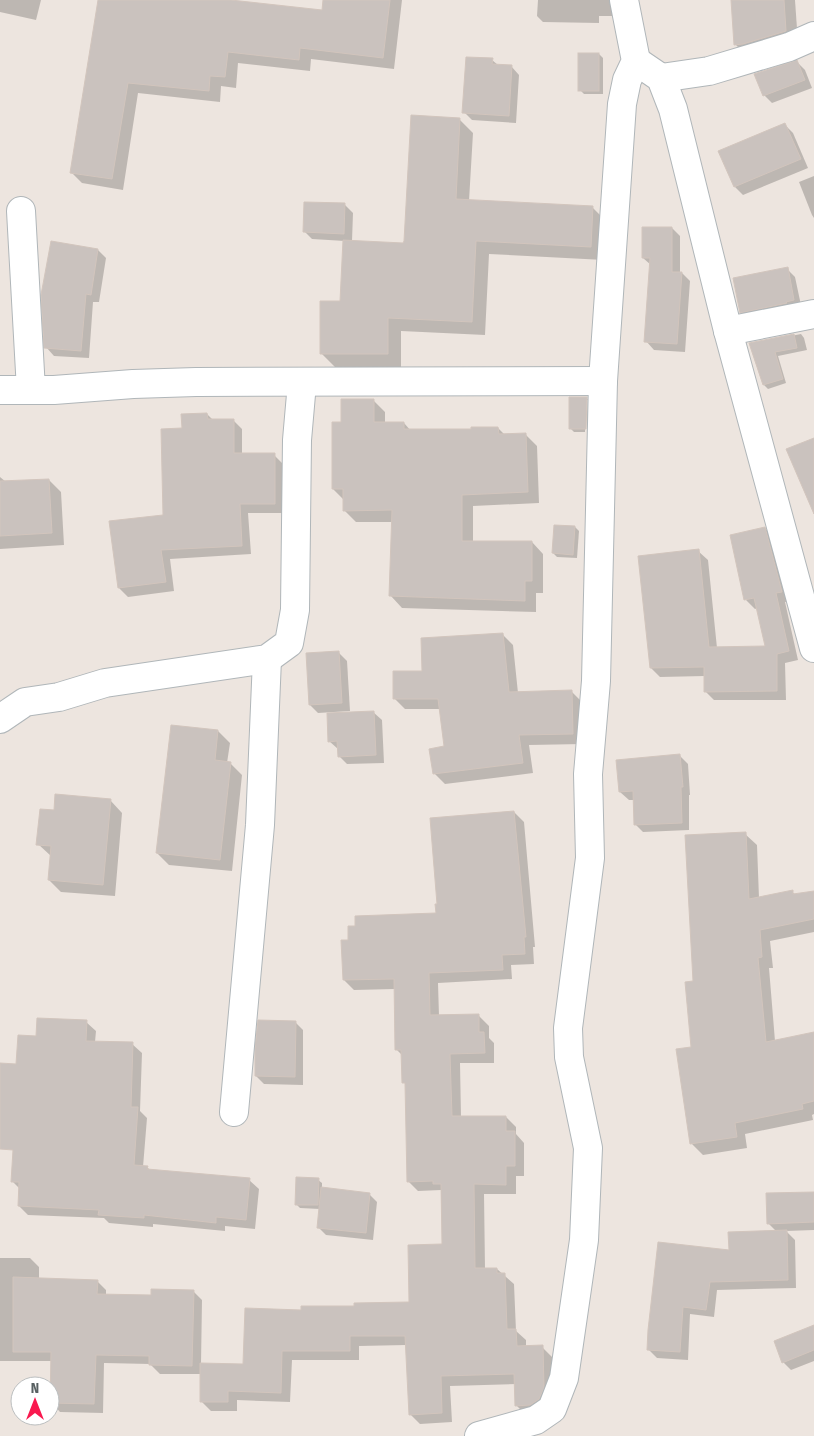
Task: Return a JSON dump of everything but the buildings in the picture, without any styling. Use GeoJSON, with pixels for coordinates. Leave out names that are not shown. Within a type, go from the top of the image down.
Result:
{"type":"FeatureCollection","features":[{"type":"Feature","properties":{"kind":"street"},"geometry":{"type":"LineString","coordinates":[[479,1436],[536,1420],[552,1409],[564,1378],[584,1240],[588,1148],[569,1056],[568,1028],[590,858],[588,774],[596,681],[603,381],[622,104],[626,80],[636,61],[624,0]]}},
{"type":"Feature","properties":{"kind":"street"},"geometry":{"type":"LineString","coordinates":[[662,78],[709,71],[782,49],[814,36]]}},
{"type":"Feature","properties":{"kind":"street"},"geometry":{"type":"LineString","coordinates":[[636,61],[662,78],[673,109],[728,332],[814,648]]}},
{"type":"Feature","properties":{"kind":"street"},"geometry":{"type":"LineString","coordinates":[[21,211],[31,390]]}},
{"type":"Feature","properties":{"kind":"street"},"geometry":{"type":"LineString","coordinates":[[728,332],[814,314]]}},
{"type":"Feature","properties":{"kind":"street"},"geometry":{"type":"LineString","coordinates":[[0,390],[54,390],[132,384],[196,382],[603,381]]}},
{"type":"Feature","properties":{"kind":"street"},"geometry":{"type":"LineString","coordinates":[[0,719],[24,702],[60,697],[105,683],[267,659],[289,643],[295,610],[297,440],[302,383]]}},
{"type":"Feature","properties":{"kind":"street"},"geometry":{"type":"LineString","coordinates":[[234,1112],[260,825],[267,659]]}}]}
